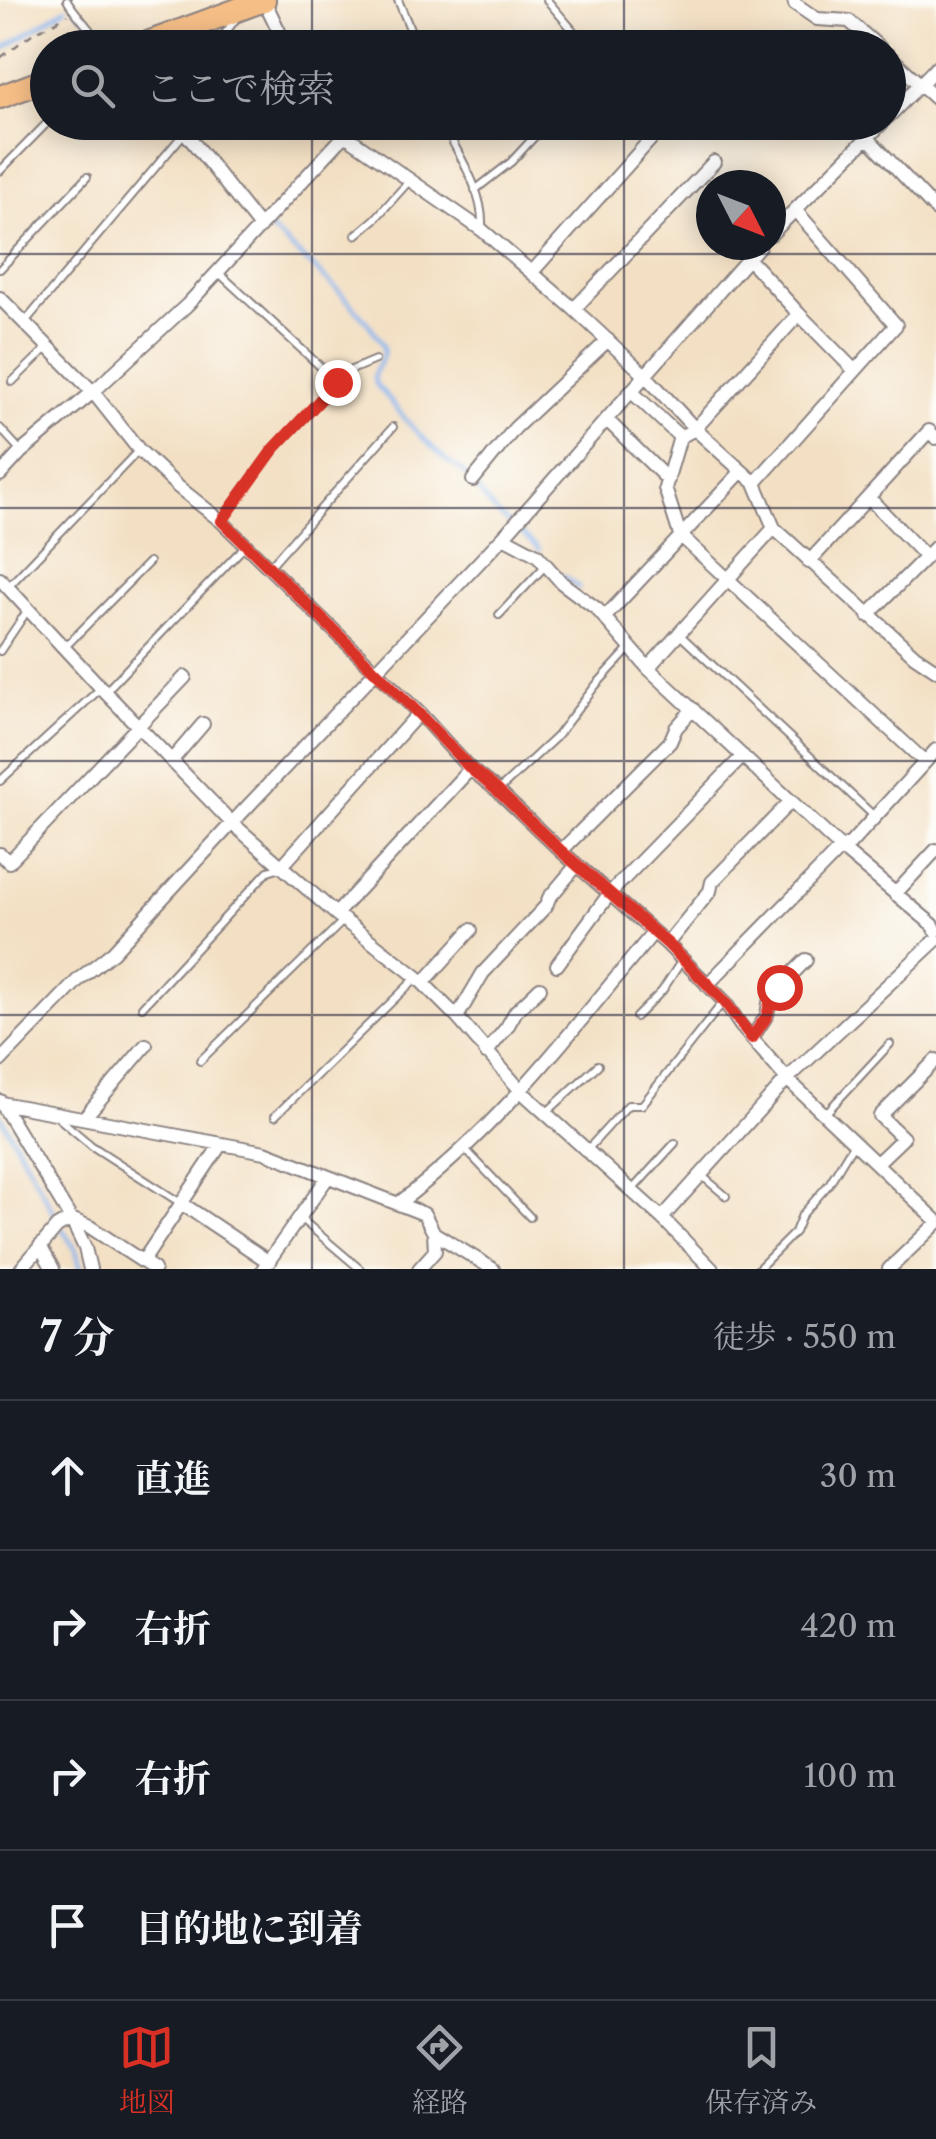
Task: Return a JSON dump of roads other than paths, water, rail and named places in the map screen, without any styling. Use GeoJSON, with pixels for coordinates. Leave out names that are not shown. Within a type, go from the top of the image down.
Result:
{"type":"FeatureCollection","features":[{"type":"Feature","properties":{"kind":"highway"},"geometry":{"type":"LineString","coordinates":[[184,30],[264,0]]}},
{"type":"Feature","properties":{"kind":"highway"},"geometry":{"type":"LineString","coordinates":[[0,97],[30,86]]}},
{"type":"Feature","properties":{"kind":"street"},"geometry":{"type":"LineString","coordinates":[[264,0],[278,30]]}},
{"type":"Feature","properties":{"kind":"street"},"geometry":{"type":"LineString","coordinates":[[794,0],[817,19],[850,20],[861,30]]}},
{"type":"Feature","properties":{"kind":"street"},"geometry":{"type":"LineString","coordinates":[[906,98],[936,68]]}},
{"type":"Feature","properties":{"kind":"street"},"geometry":{"type":"LineString","coordinates":[[906,70],[936,99]]}},
{"type":"Feature","properties":{"kind":"street"},"geometry":{"type":"LineString","coordinates":[[191,140],[260,226]]}},
{"type":"Feature","properties":{"kind":"street"},"geometry":{"type":"LineString","coordinates":[[0,475],[187,306],[340,140]]}},
{"type":"Feature","properties":{"kind":"street"},"geometry":{"type":"LineString","coordinates":[[352,140],[482,230],[574,309],[755,483],[774,528],[914,656],[936,670]]}},
{"type":"Feature","properties":{"kind":"street"},"geometry":{"type":"LineString","coordinates":[[532,271],[650,140]]}},
{"type":"Feature","properties":{"kind":"street"},"geometry":{"type":"LineString","coordinates":[[786,220],[866,140]]}},
{"type":"Feature","properties":{"kind":"street"},"geometry":{"type":"LineString","coordinates":[[870,140],[936,210]]}},
{"type":"Feature","properties":{"kind":"street"},"geometry":{"type":"LineString","coordinates":[[574,309],[714,162]]}},
{"type":"Feature","properties":{"kind":"street"},"geometry":{"type":"LineString","coordinates":[[755,483],[896,325],[796,211]]}},
{"type":"Feature","properties":{"kind":"street"},"geometry":{"type":"LineString","coordinates":[[0,1061],[79,979],[114,952],[503,537],[744,260]]}},
{"type":"Feature","properties":{"kind":"street"},"geometry":{"type":"LineString","coordinates":[[750,260],[854,370]]}},
{"type":"Feature","properties":{"kind":"street"},"geometry":{"type":"LineString","coordinates":[[0,298],[92,392],[138,450],[222,521],[470,768],[668,944],[724,1001],[787,1080],[936,1222],[889,1269]]}},
{"type":"Feature","properties":{"kind":"street"},"geometry":{"type":"LineString","coordinates":[[800,314],[695,429],[680,438],[665,488],[680,535],[925,762]]}},
{"type":"Feature","properties":{"kind":"street"},"geometry":{"type":"LineString","coordinates":[[472,480],[516,428],[608,340]]}},
{"type":"Feature","properties":{"kind":"street"},"geometry":{"type":"LineString","coordinates":[[632,392],[680,438]]}},
{"type":"Feature","properties":{"kind":"street"},"geometry":{"type":"LineString","coordinates":[[607,420],[668,480]]}},
{"type":"Feature","properties":{"kind":"street"},"geometry":{"type":"LineString","coordinates":[[809,562],[929,431],[936,438]]}},
{"type":"Feature","properties":{"kind":"street"},"geometry":{"type":"LineString","coordinates":[[605,617],[742,472]]}},
{"type":"Feature","properties":{"kind":"street"},"geometry":{"type":"LineString","coordinates":[[868,615],[931,552],[869,498]]}},
{"type":"Feature","properties":{"kind":"street"},"geometry":{"type":"LineString","coordinates":[[648,668],[774,528]]}},
{"type":"Feature","properties":{"kind":"street"},"geometry":{"type":"LineString","coordinates":[[503,537],[537,555],[562,583],[605,617],[648,668],[936,931]]}},
{"type":"Feature","properties":{"kind":"street"},"geometry":{"type":"LineString","coordinates":[[4,583],[232,823],[420,980],[457,1016],[522,1092],[662,1218],[704,1266]]}},
{"type":"Feature","properties":{"kind":"street"},"geometry":{"type":"LineString","coordinates":[[0,854],[9,862],[185,678]]}},
{"type":"Feature","properties":{"kind":"street"},"geometry":{"type":"LineString","coordinates":[[561,851],[670,742],[676,728],[693,709]]}},
{"type":"Feature","properties":{"kind":"street"},"geometry":{"type":"LineString","coordinates":[[281,867],[419,714]]}},
{"type":"Feature","properties":{"kind":"street"},"geometry":{"type":"LineString","coordinates":[[172,760],[204,724]]}},
{"type":"Feature","properties":{"kind":"street"},"geometry":{"type":"LineString","coordinates":[[708,985],[841,848],[850,844],[936,750]]}},
{"type":"Feature","properties":{"kind":"street"},"geometry":{"type":"LineString","coordinates":[[557,965],[610,893],[743,756]]}},
{"type":"Feature","properties":{"kind":"street"},"geometry":{"type":"LineString","coordinates":[[340,917],[470,768]]}},
{"type":"Feature","properties":{"kind":"street"},"geometry":{"type":"LineString","coordinates":[[668,944],[710,891],[712,882],[791,801]]}},
{"type":"Feature","properties":{"kind":"street"},"geometry":{"type":"LineString","coordinates":[[895,894],[936,850]]}},
{"type":"Feature","properties":{"kind":"street"},"geometry":{"type":"LineString","coordinates":[[457,1016],[482,973],[546,906],[577,865]]}},
{"type":"Feature","properties":{"kind":"street"},"geometry":{"type":"LineString","coordinates":[[420,980],[471,930]]}},
{"type":"Feature","properties":{"kind":"street"},"geometry":{"type":"LineString","coordinates":[[398,1203],[437,1174],[522,1092],[653,933]]}},
{"type":"Feature","properties":{"kind":"street"},"geometry":{"type":"LineString","coordinates":[[662,1218],[787,1080],[936,940]]}},
{"type":"Feature","properties":{"kind":"street"},"geometry":{"type":"LineString","coordinates":[[752,1038],[779,987],[806,960]]}},
{"type":"Feature","properties":{"kind":"street"},"geometry":{"type":"LineString","coordinates":[[486,1052],[516,1011],[540,988]]}},
{"type":"Feature","properties":{"kind":"street"},"geometry":{"type":"LineString","coordinates":[[84,1118],[146,1045]]}},
{"type":"Feature","properties":{"kind":"street"},"geometry":{"type":"LineString","coordinates":[[877,1163],[903,1138],[880,1116],[936,1060]]}},
{"type":"Feature","properties":{"kind":"street"},"geometry":{"type":"LineString","coordinates":[[1,1102],[265,1152],[398,1203],[424,1214],[434,1233],[435,1251],[419,1269]]}},
{"type":"Feature","properties":{"kind":"street"},"geometry":{"type":"LineString","coordinates":[[1,1102],[71,1219],[86,1248],[90,1269]]}},
{"type":"Feature","properties":{"kind":"street"},"geometry":{"type":"LineString","coordinates":[[21,1269],[56,1226],[71,1219],[148,1265],[181,1203],[220,1144]]}},
{"type":"Feature","properties":{"kind":"street"},"geometry":{"type":"LineString","coordinates":[[181,1203],[270,1267],[328,1177]]}},
{"type":"Feature","properties":{"kind":"street"},"geometry":{"type":"LineString","coordinates":[[434,1233],[493,1269]]}},
{"type":"Feature","properties":{"kind":"street"},"geometry":{"type":"LineString","coordinates":[[40,1246],[53,1269]]}},
{"type":"Feature","properties":{"kind":"lane"},"geometry":{"type":"LineString","coordinates":[[66,0],[93,30]]}},
{"type":"Feature","properties":{"kind":"lane"},"geometry":{"type":"LineString","coordinates":[[398,0],[410,30]]}},
{"type":"Feature","properties":{"kind":"lane"},"geometry":{"type":"LineString","coordinates":[[547,0],[573,30]]}},
{"type":"Feature","properties":{"kind":"lane"},"geometry":{"type":"LineString","coordinates":[[229,30],[240,10]]}},
{"type":"Feature","properties":{"kind":"lane"},"geometry":{"type":"LineString","coordinates":[[0,172],[31,140]]}},
{"type":"Feature","properties":{"kind":"lane"},"geometry":{"type":"LineString","coordinates":[[25,322],[171,140]]}},
{"type":"Feature","properties":{"kind":"lane"},"geometry":{"type":"LineString","coordinates":[[451,140],[483,212],[482,230]]}},
{"type":"Feature","properties":{"kind":"lane"},"geometry":{"type":"LineString","coordinates":[[475,190],[531,140]]}},
{"type":"Feature","properties":{"kind":"lane"},"geometry":{"type":"LineString","coordinates":[[0,269],[87,177]]}},
{"type":"Feature","properties":{"kind":"lane"},"geometry":{"type":"LineString","coordinates":[[356,235],[411,179]]}},
{"type":"Feature","properties":{"kind":"lane"},"geometry":{"type":"LineString","coordinates":[[218,272],[337,382]]}},
{"type":"Feature","properties":{"kind":"lane"},"geometry":{"type":"LineString","coordinates":[[12,382],[48,346]]}},
{"type":"Feature","properties":{"kind":"lane"},"geometry":{"type":"LineString","coordinates":[[222,521],[273,450],[337,382],[375,360]]}},
{"type":"Feature","properties":{"kind":"lane"},"geometry":{"type":"LineString","coordinates":[[269,567],[393,427]]}},
{"type":"Feature","properties":{"kind":"lane"},"geometry":{"type":"LineString","coordinates":[[0,428],[22,452]]}},
{"type":"Feature","properties":{"kind":"lane"},"geometry":{"type":"LineString","coordinates":[[4,583],[138,450]]}},
{"type":"Feature","properties":{"kind":"lane"},"geometry":{"type":"LineString","coordinates":[[0,781],[103,690],[246,545]]}},
{"type":"Feature","properties":{"kind":"lane"},"geometry":{"type":"LineString","coordinates":[[64,648],[150,562]]}},
{"type":"Feature","properties":{"kind":"lane"},"geometry":{"type":"LineString","coordinates":[[498,615],[546,565]]}},
{"type":"Feature","properties":{"kind":"lane"},"geometry":{"type":"LineString","coordinates":[[0,651],[28,609]]}},
{"type":"Feature","properties":{"kind":"lane"},"geometry":{"type":"LineString","coordinates":[[679,634],[875,817]]}},
{"type":"Feature","properties":{"kind":"lane"},"geometry":{"type":"LineString","coordinates":[[498,791],[556,736],[631,647]]}},
{"type":"Feature","properties":{"kind":"lane"},"geometry":{"type":"LineString","coordinates":[[142,1007],[268,871],[281,867]]}},
{"type":"Feature","properties":{"kind":"lane"},"geometry":{"type":"LineString","coordinates":[[200,1061],[340,917]]}},
{"type":"Feature","properties":{"kind":"lane"},"geometry":{"type":"LineString","coordinates":[[636,1017],[662,991],[682,959]]}},
{"type":"Feature","properties":{"kind":"lane"},"geometry":{"type":"LineString","coordinates":[[275,1116],[420,980]]}},
{"type":"Feature","properties":{"kind":"lane"},"geometry":{"type":"LineString","coordinates":[[586,1150],[628,1104],[642,1105],[724,1001]]}},
{"type":"Feature","properties":{"kind":"lane"},"geometry":{"type":"LineString","coordinates":[[825,1115],[890,1044]]}},
{"type":"Feature","properties":{"kind":"lane"},"geometry":{"type":"LineString","coordinates":[[546,1114],[598,1065]]}},
{"type":"Feature","properties":{"kind":"lane"},"geometry":{"type":"LineString","coordinates":[[50,1111],[92,1146],[181,1203]]}},
{"type":"Feature","properties":{"kind":"lane"},"geometry":{"type":"LineString","coordinates":[[758,1269],[795,1232],[854,1142]]}},
{"type":"Feature","properties":{"kind":"lane"},"geometry":{"type":"LineString","coordinates":[[632,1191],[675,1143]]}},
{"type":"Feature","properties":{"kind":"lane"},"geometry":{"type":"LineString","coordinates":[[463,1147],[530,1217]]}},
{"type":"Feature","properties":{"kind":"lane"},"geometry":{"type":"LineString","coordinates":[[701,1174],[726,1196]]}},
{"type":"Feature","properties":{"kind":"lane"},"geometry":{"type":"LineString","coordinates":[[299,1218],[360,1269]]}},
{"type":"Feature","properties":{"kind":"waterway"},"geometry":{"type":"LineString","coordinates":[[73,2],[95,26]]}},
{"type":"Feature","properties":{"kind":"waterway"},"geometry":{"type":"LineString","coordinates":[[32,30],[66,8]]}},
{"type":"Feature","properties":{"kind":"waterway"},"geometry":{"type":"LineString","coordinates":[[0,51],[30,31]]}},
{"type":"Feature","properties":{"kind":"waterway"},"geometry":{"type":"LineString","coordinates":[[267,226],[342,294],[380,340],[383,353],[374,376],[379,388],[414,429],[463,472],[494,510],[539,550]]}},
{"type":"Feature","properties":{"kind":"waterway"},"geometry":{"type":"LineString","coordinates":[[562,576],[579,588]]}},
{"type":"Feature","properties":{"kind":"waterway"},"geometry":{"type":"LineString","coordinates":[[0,1115],[58,1220]]}},
{"type":"Feature","properties":{"kind":"waterway"},"geometry":{"type":"LineString","coordinates":[[62,1229],[76,1250],[81,1269]]}}]}
